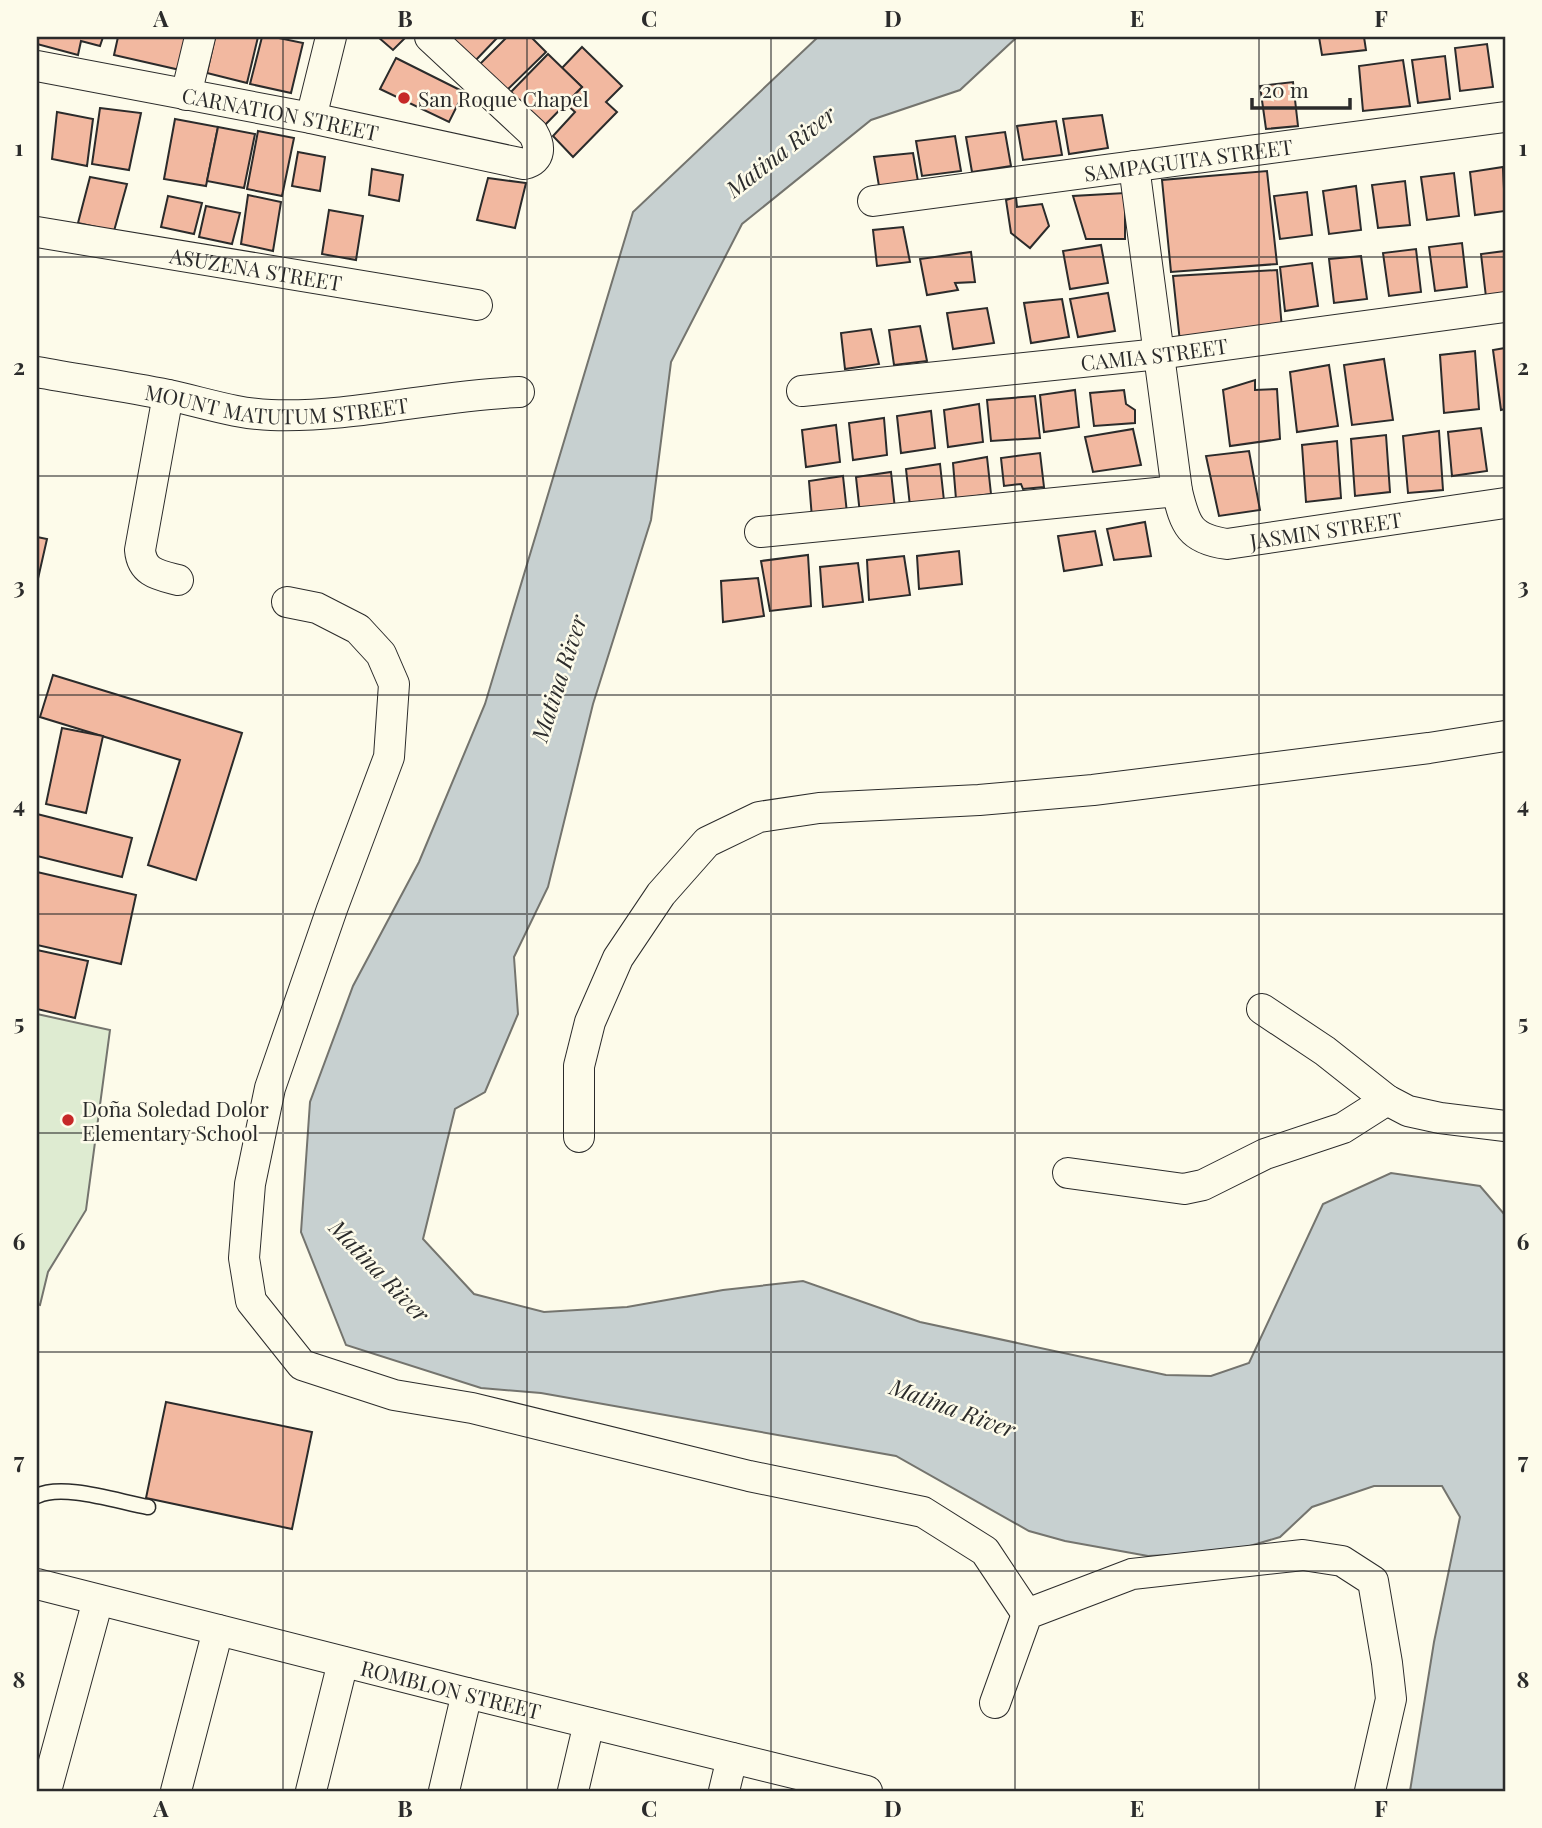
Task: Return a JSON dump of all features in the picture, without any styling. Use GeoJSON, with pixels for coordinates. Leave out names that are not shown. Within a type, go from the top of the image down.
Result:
{"type":"FeatureCollection","features":[{"type":"Feature","properties":{"kind":"street"},"geometry":{"type":"LineString","coordinates":[[186,95],[200,37]]}},
{"type":"Feature","properties":{"kind":"street"},"geometry":{"type":"LineString","coordinates":[[311,118],[331,37]]}},
{"type":"Feature","properties":{"kind":"street","name":"CARNATION STREET"},"geometry":{"type":"LineString","coordinates":[[37,66],[311,118],[524,164],[532,162],[539,148],[533,133],[430,37]]}},
{"type":"Feature","properties":{"kind":"street","name":"SAMPAGUITA STREET"},"geometry":{"type":"LineString","coordinates":[[873,201],[1505,117]]}},
{"type":"Feature","properties":{"kind":"street"},"geometry":{"type":"LineString","coordinates":[[760,533],[1177,491],[1134,166]]}},
{"type":"Feature","properties":{"kind":"street","name":"ASUZENA STREET"},"geometry":{"type":"LineString","coordinates":[[37,232],[477,304]]}},
{"type":"Feature","properties":{"kind":"street","name":"CAMIA STREET"},"geometry":{"type":"LineString","coordinates":[[802,391],[1159,354],[1505,307]]}},
{"type":"Feature","properties":{"kind":"street","name":"MOUNT MATUTUM STREET"},"geometry":{"type":"LineString","coordinates":[[37,372],[168,395],[248,414],[275,415],[376,408],[460,395],[519,392]]}},
{"type":"Feature","properties":{"kind":"street"},"geometry":{"type":"LineString","coordinates":[[168,395],[140,550],[146,569],[178,580]]}},
{"type":"Feature","properties":{"kind":"street","name":"JASMIN STREET"},"geometry":{"type":"LineString","coordinates":[[1177,491],[1183,516],[1193,533],[1209,542],[1227,544],[1505,503]]}},
{"type":"Feature","properties":{"kind":"street"},"geometry":{"type":"LineString","coordinates":[[287,602],[317,608],[358,629],[381,654],[394,684],[389,757],[319,944],[270,1088],[250,1184],[244,1258],[251,1301],[302,1365],[394,1395],[472,1408],[749,1476],[923,1512],[985,1551],[1027,1614]]}},
{"type":"Feature","properties":{"kind":"street"},"geometry":{"type":"LineString","coordinates":[[579,1138],[579,1066],[590,1021],[618,958],[661,894],[707,842],[759,817],[819,808],[979,800],[1093,790],[1505,736]]}},
{"type":"Feature","properties":{"kind":"street"},"geometry":{"type":"LineString","coordinates":[[1262,1009],[1325,1051],[1387,1100],[1408,1111],[1505,1126]]}},
{"type":"Feature","properties":{"kind":"street"},"geometry":{"type":"LineString","coordinates":[[1068,1173],[1184,1189],[1203,1185],[1265,1154],[1343,1128],[1387,1100]]}},
{"type":"Feature","properties":{"kind":"street"},"geometry":{"type":"LineString","coordinates":[[995,1703],[1027,1614],[1132,1574],[1303,1555],[1342,1561],[1373,1581],[1387,1663],[1391,1699],[1370,1791]]}},
{"type":"Feature","properties":{"kind":"street","name":"ROMBLON STREET"},"geometry":{"type":"LineString","coordinates":[[37,1584],[867,1791]]}},
{"type":"Feature","properties":{"kind":"street"},"geometry":{"type":"LineString","coordinates":[[46,1791],[98,1600]]}},
{"type":"Feature","properties":{"kind":"street"},"geometry":{"type":"LineString","coordinates":[[176,1791],[218,1630]]}},
{"type":"Feature","properties":{"kind":"street"},"geometry":{"type":"LineString","coordinates":[[311,1791],[343,1662]]}},
{"type":"Feature","properties":{"kind":"street"},"geometry":{"type":"LineString","coordinates":[[444,1791],[467,1693]]}},
{"type":"Feature","properties":{"kind":"street"},"geometry":{"type":"LineString","coordinates":[[573,1791],[589,1723]]}},
{"type":"Feature","properties":{"kind":"street"},"geometry":{"type":"LineString","coordinates":[[724,1791],[732,1758]]}},
{"type":"Feature","properties":{"kind":"lane"},"geometry":{"type":"LineString","coordinates":[[37,1496],[45,1492],[63,1491],[148,1507]]}},
{"type":"Feature","properties":{"kind":"green space"},"geometry":{"type":"Polygon","coordinates":[[[37,1014],[110,1030],[86,1210],[48,1272],[40,1305],[37,1304],[37,1014]]]}},
{"type":"Feature","properties":{"kind":"water","name":"Matina River"},"geometry":{"type":"Polygon","coordinates":[[[818,37],[1017,37],[960,90],[871,120],[742,224],[671,362],[651,520],[593,704],[548,887],[514,957],[518,1014],[485,1092],[455,1109],[423,1239],[474,1294],[544,1312],[627,1307],[723,1290],[803,1281],[920,1322],[1166,1375],[1211,1376],[1249,1363],[1323,1204],[1391,1173],[1480,1186],[1505,1215],[1505,1791],[1410,1791],[1434,1642],[1460,1517],[1442,1486],[1374,1486],[1312,1507],[1280,1537],[1230,1552],[1148,1556],[1065,1541],[1029,1531],[896,1456],[541,1393],[481,1388],[346,1345],[301,1232],[310,1102],[353,986],[419,862],[485,704],[633,212],[818,37]]]}},
{"type":"Feature","properties":{"kind":"building"},"geometry":{"type":"Polygon","coordinates":[[[37,37],[103,37],[100,46],[81,41],[78,55],[37,44],[37,37]]]}},
{"type":"Feature","properties":{"kind":"building"},"geometry":{"type":"Polygon","coordinates":[[[118,37],[187,37],[180,70],[114,55],[118,37]]]}},
{"type":"Feature","properties":{"kind":"building"},"geometry":{"type":"Polygon","coordinates":[[[215,37],[258,37],[247,83],[207,73],[215,37]]]}},
{"type":"Feature","properties":{"kind":"building"},"geometry":{"type":"Polygon","coordinates":[[[262,37],[303,43],[291,93],[250,84],[262,37]]]}},
{"type":"Feature","properties":{"kind":"building"},"geometry":{"type":"Polygon","coordinates":[[[378,37],[402,37],[404,39],[393,50],[378,37]]]}},
{"type":"Feature","properties":{"kind":"building"},"geometry":{"type":"Polygon","coordinates":[[[447,37],[498,37],[474,62],[447,37]]]}},
{"type":"Feature","properties":{"kind":"building"},"geometry":{"type":"Polygon","coordinates":[[[507,37],[531,37],[546,52],[504,93],[478,66],[507,37]]]}},
{"type":"Feature","properties":{"kind":"building"},"geometry":{"type":"Polygon","coordinates":[[[1319,37],[1364,37],[1366,50],[1322,55],[1319,37]]]}},
{"type":"Feature","properties":{"kind":"building"},"geometry":{"type":"Polygon","coordinates":[[[1487,44],[1493,87],[1460,91],[1455,48],[1487,44]]]}},
{"type":"Feature","properties":{"kind":"building"},"geometry":{"type":"Polygon","coordinates":[[[582,47],[622,86],[606,102],[617,112],[573,157],[553,136],[575,112],[566,104],[582,87],[562,68],[582,47]]]}},
{"type":"Feature","properties":{"kind":"building"},"geometry":{"type":"Polygon","coordinates":[[[548,54],[582,87],[542,128],[508,95],[548,54]]]}},
{"type":"Feature","properties":{"kind":"building"},"geometry":{"type":"Polygon","coordinates":[[[1445,56],[1450,99],[1418,103],[1412,60],[1445,56]]]}},
{"type":"Feature","properties":{"kind":"building"},"geometry":{"type":"Polygon","coordinates":[[[396,58],[464,92],[449,122],[380,89],[396,58]]]}},
{"type":"Feature","properties":{"kind":"building"},"geometry":{"type":"Polygon","coordinates":[[[1403,60],[1410,106],[1363,111],[1359,66],[1403,60]]]}},
{"type":"Feature","properties":{"kind":"building"},"geometry":{"type":"Polygon","coordinates":[[[1293,82],[1298,126],[1266,129],[1260,86],[1293,82]]]}},
{"type":"Feature","properties":{"kind":"building"},"geometry":{"type":"Polygon","coordinates":[[[100,108],[141,113],[129,170],[92,164],[100,108]]]}},
{"type":"Feature","properties":{"kind":"building"},"geometry":{"type":"Polygon","coordinates":[[[57,112],[93,119],[87,166],[52,159],[57,112]]]}},
{"type":"Feature","properties":{"kind":"building"},"geometry":{"type":"Polygon","coordinates":[[[1102,115],[1108,148],[1069,154],[1063,119],[1102,115]]]}},
{"type":"Feature","properties":{"kind":"building"},"geometry":{"type":"Polygon","coordinates":[[[175,119],[218,127],[206,186],[164,179],[175,119]]]}},
{"type":"Feature","properties":{"kind":"building"},"geometry":{"type":"Polygon","coordinates":[[[1056,121],[1062,155],[1023,160],[1017,126],[1056,121]]]}},
{"type":"Feature","properties":{"kind":"building"},"geometry":{"type":"Polygon","coordinates":[[[218,127],[255,134],[244,188],[207,181],[218,127]]]}},
{"type":"Feature","properties":{"kind":"building"},"geometry":{"type":"Polygon","coordinates":[[[258,131],[294,138],[282,196],[247,189],[258,131]]]}},
{"type":"Feature","properties":{"kind":"building"},"geometry":{"type":"Polygon","coordinates":[[[1005,132],[1011,166],[972,172],[966,137],[1005,132]]]}},
{"type":"Feature","properties":{"kind":"building"},"geometry":{"type":"Polygon","coordinates":[[[955,136],[961,171],[922,176],[916,141],[955,136]]]}},
{"type":"Feature","properties":{"kind":"building"},"geometry":{"type":"Polygon","coordinates":[[[298,152],[325,157],[320,191],[292,186],[298,152]]]}},
{"type":"Feature","properties":{"kind":"building"},"geometry":{"type":"Polygon","coordinates":[[[913,153],[919,187],[880,192],[874,157],[913,153]]]}},
{"type":"Feature","properties":{"kind":"building"},"geometry":{"type":"Polygon","coordinates":[[[1503,167],[1505,211],[1475,215],[1470,172],[1503,167]]]}},
{"type":"Feature","properties":{"kind":"building"},"geometry":{"type":"Polygon","coordinates":[[[372,169],[403,175],[399,201],[369,195],[372,169]]]}},
{"type":"Feature","properties":{"kind":"building"},"geometry":{"type":"Polygon","coordinates":[[[1267,171],[1277,264],[1171,272],[1162,180],[1267,171]]]}},
{"type":"Feature","properties":{"kind":"building"},"geometry":{"type":"Polygon","coordinates":[[[1454,173],[1459,216],[1427,220],[1421,177],[1454,173]]]}},
{"type":"Feature","properties":{"kind":"building"},"geometry":{"type":"Polygon","coordinates":[[[90,177],[127,184],[114,231],[78,223],[90,177]]]}},
{"type":"Feature","properties":{"kind":"building"},"geometry":{"type":"Polygon","coordinates":[[[488,178],[526,183],[515,228],[477,220],[488,178]]]}},
{"type":"Feature","properties":{"kind":"building"},"geometry":{"type":"Polygon","coordinates":[[[1405,181],[1410,225],[1378,228],[1372,185],[1405,181]]]}},
{"type":"Feature","properties":{"kind":"building"},"geometry":{"type":"Polygon","coordinates":[[[1356,186],[1361,230],[1329,234],[1323,191],[1356,186]]]}},
{"type":"Feature","properties":{"kind":"building"},"geometry":{"type":"Polygon","coordinates":[[[1307,192],[1312,235],[1280,239],[1274,196],[1307,192]]]}},
{"type":"Feature","properties":{"kind":"building"},"geometry":{"type":"Polygon","coordinates":[[[1125,193],[1125,239],[1086,239],[1073,196],[1125,193]]]}},
{"type":"Feature","properties":{"kind":"building"},"geometry":{"type":"Polygon","coordinates":[[[248,195],[281,202],[273,251],[241,244],[248,195]]]}},
{"type":"Feature","properties":{"kind":"building"},"geometry":{"type":"Polygon","coordinates":[[[168,196],[202,203],[194,234],[161,227],[168,196]]]}},
{"type":"Feature","properties":{"kind":"building"},"geometry":{"type":"Polygon","coordinates":[[[1016,197],[1017,207],[1042,204],[1049,226],[1030,248],[1011,233],[1006,200],[1016,197]]]}},
{"type":"Feature","properties":{"kind":"building"},"geometry":{"type":"Polygon","coordinates":[[[206,206],[240,213],[232,244],[199,237],[206,206]]]}},
{"type":"Feature","properties":{"kind":"building"},"geometry":{"type":"Polygon","coordinates":[[[329,210],[363,216],[356,260],[322,254],[329,210]]]}},
{"type":"Feature","properties":{"kind":"building"},"geometry":{"type":"Polygon","coordinates":[[[903,227],[910,262],[877,266],[873,230],[903,227]]]}},
{"type":"Feature","properties":{"kind":"building"},"geometry":{"type":"Polygon","coordinates":[[[1462,243],[1467,287],[1435,291],[1429,247],[1462,243]]]}},
{"type":"Feature","properties":{"kind":"building"},"geometry":{"type":"Polygon","coordinates":[[[1101,245],[1108,283],[1070,289],[1063,251],[1101,245]]]}},
{"type":"Feature","properties":{"kind":"building"},"geometry":{"type":"Polygon","coordinates":[[[1416,249],[1421,292],[1389,296],[1383,253],[1416,249]]]}},
{"type":"Feature","properties":{"kind":"building"},"geometry":{"type":"Polygon","coordinates":[[[1505,251],[1505,295],[1486,297],[1481,254],[1505,251]]]}},
{"type":"Feature","properties":{"kind":"building"},"geometry":{"type":"Polygon","coordinates":[[[971,252],[975,282],[955,283],[958,290],[927,295],[920,259],[971,252]]]}},
{"type":"Feature","properties":{"kind":"building"},"geometry":{"type":"Polygon","coordinates":[[[1361,256],[1367,299],[1334,303],[1329,259],[1361,256]]]}},
{"type":"Feature","properties":{"kind":"building"},"geometry":{"type":"Polygon","coordinates":[[[1312,263],[1318,306],[1285,311],[1280,267],[1312,263]]]}},
{"type":"Feature","properties":{"kind":"building"},"geometry":{"type":"Polygon","coordinates":[[[1277,270],[1282,329],[1180,342],[1173,276],[1277,270]]]}},
{"type":"Feature","properties":{"kind":"building"},"geometry":{"type":"Polygon","coordinates":[[[1108,293],[1115,331],[1078,337],[1070,299],[1108,293]]]}},
{"type":"Feature","properties":{"kind":"building"},"geometry":{"type":"Polygon","coordinates":[[[1062,299],[1069,337],[1031,343],[1024,303],[1062,299]]]}},
{"type":"Feature","properties":{"kind":"building"},"geometry":{"type":"Polygon","coordinates":[[[987,308],[994,343],[953,349],[947,313],[987,308]]]}},
{"type":"Feature","properties":{"kind":"building"},"geometry":{"type":"Polygon","coordinates":[[[920,326],[927,361],[894,365],[889,330],[920,326]]]}},
{"type":"Feature","properties":{"kind":"building"},"geometry":{"type":"Polygon","coordinates":[[[871,329],[879,364],[845,369],[841,333],[871,329]]]}},
{"type":"Feature","properties":{"kind":"building"},"geometry":{"type":"Polygon","coordinates":[[[1505,348],[1505,409],[1501,410],[1493,350],[1505,348]]]}},
{"type":"Feature","properties":{"kind":"building"},"geometry":{"type":"Polygon","coordinates":[[[1475,351],[1479,409],[1444,413],[1440,355],[1475,351]]]}},
{"type":"Feature","properties":{"kind":"building"},"geometry":{"type":"Polygon","coordinates":[[[1384,359],[1393,420],[1352,425],[1344,365],[1384,359]]]}},
{"type":"Feature","properties":{"kind":"building"},"geometry":{"type":"Polygon","coordinates":[[[1329,365],[1338,426],[1297,432],[1290,372],[1329,365]]]}},
{"type":"Feature","properties":{"kind":"building"},"geometry":{"type":"Polygon","coordinates":[[[1255,380],[1255,390],[1277,389],[1280,439],[1230,446],[1223,390],[1255,380]]]}},
{"type":"Feature","properties":{"kind":"building"},"geometry":{"type":"Polygon","coordinates":[[[1075,390],[1079,427],[1044,432],[1040,395],[1075,390]]]}},
{"type":"Feature","properties":{"kind":"building"},"geometry":{"type":"Polygon","coordinates":[[[1124,390],[1126,404],[1135,410],[1135,423],[1094,426],[1090,393],[1124,390]]]}},
{"type":"Feature","properties":{"kind":"building"},"geometry":{"type":"Polygon","coordinates":[[[1035,396],[1040,438],[991,441],[987,400],[1035,396]]]}},
{"type":"Feature","properties":{"kind":"building"},"geometry":{"type":"Polygon","coordinates":[[[979,404],[983,442],[948,447],[944,410],[979,404]]]}},
{"type":"Feature","properties":{"kind":"building"},"geometry":{"type":"Polygon","coordinates":[[[931,411],[935,448],[901,453],[897,416],[931,411]]]}},
{"type":"Feature","properties":{"kind":"building"},"geometry":{"type":"Polygon","coordinates":[[[884,418],[887,455],[853,460],[849,423],[884,418]]]}},
{"type":"Feature","properties":{"kind":"building"},"geometry":{"type":"Polygon","coordinates":[[[836,425],[840,462],[806,467],[802,430],[836,425]]]}},
{"type":"Feature","properties":{"kind":"building"},"geometry":{"type":"Polygon","coordinates":[[[1481,428],[1487,471],[1452,476],[1448,432],[1481,428]]]}},
{"type":"Feature","properties":{"kind":"building"},"geometry":{"type":"Polygon","coordinates":[[[1133,429],[1141,465],[1093,472],[1085,437],[1133,429]]]}},
{"type":"Feature","properties":{"kind":"building"},"geometry":{"type":"Polygon","coordinates":[[[1439,431],[1443,490],[1408,493],[1403,436],[1439,431]]]}},
{"type":"Feature","properties":{"kind":"building"},"geometry":{"type":"Polygon","coordinates":[[[1386,435],[1390,492],[1355,496],[1351,439],[1386,435]]]}},
{"type":"Feature","properties":{"kind":"building"},"geometry":{"type":"Polygon","coordinates":[[[1337,441],[1341,498],[1306,502],[1302,445],[1337,441]]]}},
{"type":"Feature","properties":{"kind":"building"},"geometry":{"type":"Polygon","coordinates":[[[1249,451],[1260,510],[1219,516],[1206,456],[1249,451]]]}},
{"type":"Feature","properties":{"kind":"building"},"geometry":{"type":"Polygon","coordinates":[[[1040,453],[1044,487],[1023,489],[1021,484],[1004,486],[1001,458],[1040,453]]]}},
{"type":"Feature","properties":{"kind":"building"},"geometry":{"type":"Polygon","coordinates":[[[987,457],[991,494],[956,499],[953,463],[987,457]]]}},
{"type":"Feature","properties":{"kind":"building"},"geometry":{"type":"Polygon","coordinates":[[[940,464],[944,501],[910,506],[906,469],[940,464]]]}},
{"type":"Feature","properties":{"kind":"building"},"geometry":{"type":"Polygon","coordinates":[[[891,472],[895,509],[860,514],[856,477],[891,472]]]}},
{"type":"Feature","properties":{"kind":"building"},"geometry":{"type":"Polygon","coordinates":[[[843,476],[847,513],[812,518],[809,481],[843,476]]]}},
{"type":"Feature","properties":{"kind":"building"},"geometry":{"type":"Polygon","coordinates":[[[1145,522],[1151,556],[1114,560],[1107,529],[1145,522]]]}},
{"type":"Feature","properties":{"kind":"building"},"geometry":{"type":"Polygon","coordinates":[[[1095,531],[1102,565],[1064,571],[1058,536],[1095,531]]]}},
{"type":"Feature","properties":{"kind":"building"},"geometry":{"type":"Polygon","coordinates":[[[37,537],[47,539],[37,583],[37,537]]]}},
{"type":"Feature","properties":{"kind":"building"},"geometry":{"type":"Polygon","coordinates":[[[959,551],[962,584],[919,589],[917,556],[959,551]]]}},
{"type":"Feature","properties":{"kind":"building"},"geometry":{"type":"Polygon","coordinates":[[[808,555],[811,606],[770,611],[761,561],[808,555]]]}},
{"type":"Feature","properties":{"kind":"building"},"geometry":{"type":"Polygon","coordinates":[[[904,556],[910,595],[869,600],[867,560],[904,556]]]}},
{"type":"Feature","properties":{"kind":"building"},"geometry":{"type":"Polygon","coordinates":[[[858,563],[863,602],[823,607],[820,567],[858,563]]]}},
{"type":"Feature","properties":{"kind":"building"},"geometry":{"type":"Polygon","coordinates":[[[758,578],[764,616],[723,622],[721,581],[758,578]]]}},
{"type":"Feature","properties":{"kind":"building"},"geometry":{"type":"Polygon","coordinates":[[[53,675],[242,733],[196,880],[148,865],[180,760],[40,717],[53,675]]]}},
{"type":"Feature","properties":{"kind":"building"},"geometry":{"type":"Polygon","coordinates":[[[62,728],[103,736],[86,813],[46,804],[62,728]]]}},
{"type":"Feature","properties":{"kind":"building"},"geometry":{"type":"Polygon","coordinates":[[[37,814],[132,838],[122,877],[37,856],[37,814]]]}},
{"type":"Feature","properties":{"kind":"building"},"geometry":{"type":"Polygon","coordinates":[[[37,872],[136,895],[121,964],[37,945],[37,872]]]}},
{"type":"Feature","properties":{"kind":"building"},"geometry":{"type":"Polygon","coordinates":[[[37,950],[88,961],[75,1018],[37,1009],[37,950]]]}},
{"type":"Feature","properties":{"kind":"building"},"geometry":{"type":"Polygon","coordinates":[[[166,1402],[312,1432],[292,1529],[146,1498],[166,1402]]]}},
{"type":"Feature","properties":{"kind":"place","name":"San Roque Chapel"},"geometry":{"type":"Point","coordinates":[404,98]}},
{"type":"Feature","properties":{"kind":"place","name":"Doña Soledad Dolor Elementary School"},"geometry":{"type":"Point","coordinates":[68,1120]}}]}
